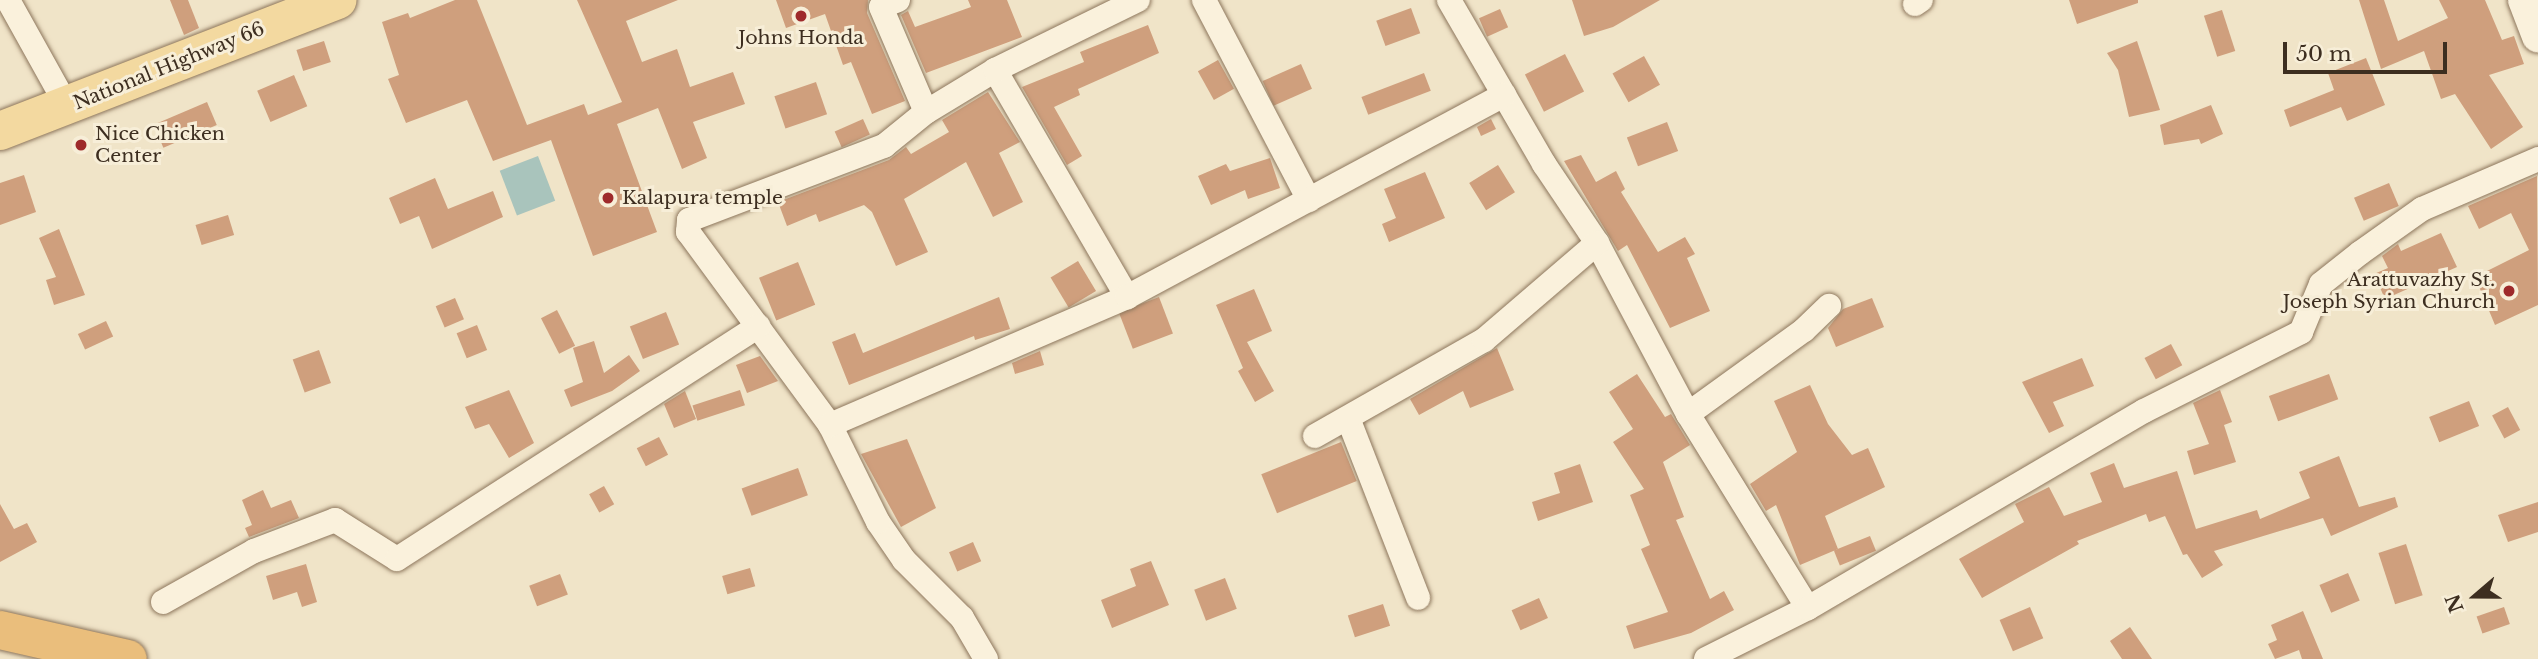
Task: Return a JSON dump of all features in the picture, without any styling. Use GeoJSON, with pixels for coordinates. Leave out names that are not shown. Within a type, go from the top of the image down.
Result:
{"type":"FeatureCollection","features":[{"type":"Feature","properties":{"kind":"highway"},"geometry":{"type":"LineString","coordinates":[[0,630],[128,659]]}},
{"type":"Feature","properties":{"kind":"main road","name":"National Highway 66"},"geometry":{"type":"LineString","coordinates":[[0,131],[337,0]]}},
{"type":"Feature","properties":{"kind":"street"},"geometry":{"type":"LineString","coordinates":[[8,0],[67,106]]}},
{"type":"Feature","properties":{"kind":"street"},"geometry":{"type":"LineString","coordinates":[[898,0],[881,6],[926,112]]}},
{"type":"Feature","properties":{"kind":"street"},"geometry":{"type":"LineString","coordinates":[[986,659],[962,618],[904,560],[878,522],[830,425],[688,232],[688,220],[884,146],[926,112],[995,70],[1138,0]]}},
{"type":"Feature","properties":{"kind":"street"},"geometry":{"type":"LineString","coordinates":[[1204,0],[1310,200]]}},
{"type":"Feature","properties":{"kind":"street"},"geometry":{"type":"LineString","coordinates":[[1449,0],[1504,95],[1597,243],[1688,414],[1808,608]]}},
{"type":"Feature","properties":{"kind":"street"},"geometry":{"type":"LineString","coordinates":[[2524,0],[2538,36]]}},
{"type":"Feature","properties":{"kind":"street"},"geometry":{"type":"LineString","coordinates":[[995,70],[1127,297]]}},
{"type":"Feature","properties":{"kind":"street"},"geometry":{"type":"LineString","coordinates":[[830,425],[1127,297],[1504,95]]}},
{"type":"Feature","properties":{"kind":"street"},"geometry":{"type":"LineString","coordinates":[[1706,659],[1808,608],[2144,411],[2301,332],[2321,284],[2360,253],[2422,209],[2538,159]]}},
{"type":"Feature","properties":{"kind":"street"},"geometry":{"type":"LineString","coordinates":[[1315,436],[1485,340],[1597,243]]}},
{"type":"Feature","properties":{"kind":"street"},"geometry":{"type":"LineString","coordinates":[[1688,414],[1804,330],[1829,306]]}},
{"type":"Feature","properties":{"kind":"street"},"geometry":{"type":"LineString","coordinates":[[163,602],[254,551],[335,520],[397,559],[758,326]]}},
{"type":"Feature","properties":{"kind":"street"},"geometry":{"type":"LineString","coordinates":[[1348,418],[1418,598]]}},
{"type":"Feature","properties":{"kind":"water"},"geometry":{"type":"Polygon","coordinates":[[[538,156],[555,201],[517,216],[500,171],[538,156]]]}},
{"type":"Feature","properties":{"kind":"building"},"geometry":{"type":"Polygon","coordinates":[[[170,0],[188,0],[199,28],[184,35],[170,0]]]}},
{"type":"Feature","properties":{"kind":"building"},"geometry":{"type":"Polygon","coordinates":[[[455,0],[477,0],[527,125],[584,104],[588,115],[622,102],[577,0],[678,0],[626,21],[642,62],[677,49],[690,87],[733,72],[745,104],[693,122],[707,158],[682,169],[658,108],[617,124],[657,232],[593,256],[551,140],[493,161],[467,100],[406,123],[388,79],[399,75],[382,22],[408,13],[410,18],[455,0]]]}},
{"type":"Feature","properties":{"kind":"building"},"geometry":{"type":"Polygon","coordinates":[[[776,0],[868,0],[867,13],[905,101],[872,114],[851,62],[843,65],[825,14],[786,28],[776,0]]]}},
{"type":"Feature","properties":{"kind":"building"},"geometry":{"type":"Polygon","coordinates":[[[968,0],[1007,0],[1022,37],[926,73],[901,15],[908,11],[915,27],[971,7],[968,0]]]}},
{"type":"Feature","properties":{"kind":"building"},"geometry":{"type":"Polygon","coordinates":[[[1572,0],[1660,0],[1613,27],[1584,36],[1572,0]]]}},
{"type":"Feature","properties":{"kind":"building"},"geometry":{"type":"Polygon","coordinates":[[[2069,0],[2138,0],[2138,3],[2077,24],[2069,0]]]}},
{"type":"Feature","properties":{"kind":"building"},"geometry":{"type":"Polygon","coordinates":[[[2359,0],[2384,0],[2398,41],[2448,18],[2439,0],[2485,0],[2502,40],[2514,36],[2524,64],[2489,75],[2523,127],[2491,149],[2455,94],[2441,99],[2424,51],[2381,69],[2359,0]]]}},
{"type":"Feature","properties":{"kind":"building"},"geometry":{"type":"Polygon","coordinates":[[[1411,8],[1420,33],[1385,46],[1376,21],[1411,8]]]}},
{"type":"Feature","properties":{"kind":"building"},"geometry":{"type":"Polygon","coordinates":[[[1500,9],[1508,27],[1487,37],[1479,18],[1500,9]]]}},
{"type":"Feature","properties":{"kind":"building"},"geometry":{"type":"Polygon","coordinates":[[[2222,10],[2235,51],[2217,57],[2204,16],[2222,10]]]}},
{"type":"Feature","properties":{"kind":"building"},"geometry":{"type":"Polygon","coordinates":[[[1148,25],[1159,53],[1078,89],[1080,95],[1054,107],[1082,156],[1067,165],[1022,87],[1084,62],[1080,52],[1148,25]]]}},
{"type":"Feature","properties":{"kind":"building"},"geometry":{"type":"Polygon","coordinates":[[[324,41],[331,62],[303,71],[296,50],[324,41]]]}},
{"type":"Feature","properties":{"kind":"building"},"geometry":{"type":"Polygon","coordinates":[[[2137,41],[2160,110],[2129,117],[2118,70],[2107,53],[2137,41]]]}},
{"type":"Feature","properties":{"kind":"building"},"geometry":{"type":"Polygon","coordinates":[[[1565,54],[1584,91],[1544,112],[1525,74],[1565,54]]]}},
{"type":"Feature","properties":{"kind":"building"},"geometry":{"type":"Polygon","coordinates":[[[1644,56],[1660,85],[1629,102],[1613,73],[1644,56]]]}},
{"type":"Feature","properties":{"kind":"building"},"geometry":{"type":"Polygon","coordinates":[[[2366,58],[2385,105],[2347,121],[2341,107],[2290,127],[2284,110],[2334,90],[2328,73],[2366,58]]]}},
{"type":"Feature","properties":{"kind":"building"},"geometry":{"type":"Polygon","coordinates":[[[1218,60],[1234,89],[1214,100],[1198,71],[1218,60]]]}},
{"type":"Feature","properties":{"kind":"building"},"geometry":{"type":"Polygon","coordinates":[[[1301,64],[1312,89],[1274,106],[1263,81],[1301,64]]]}},
{"type":"Feature","properties":{"kind":"building"},"geometry":{"type":"Polygon","coordinates":[[[1424,73],[1431,91],[1368,115],[1361,97],[1424,73]]]}},
{"type":"Feature","properties":{"kind":"building"},"geometry":{"type":"Polygon","coordinates":[[[294,75],[307,106],[270,122],[257,91],[294,75]]]}},
{"type":"Feature","properties":{"kind":"building"},"geometry":{"type":"Polygon","coordinates":[[[816,82],[827,114],[785,128],[774,96],[816,82]]]}},
{"type":"Feature","properties":{"kind":"building"},"geometry":{"type":"Polygon","coordinates":[[[988,92],[1020,142],[999,153],[1023,202],[993,217],[966,162],[904,199],[928,252],[896,266],[872,212],[864,205],[819,222],[816,214],[787,226],[778,202],[889,160],[906,147],[911,154],[949,132],[942,120],[988,92]]]}},
{"type":"Feature","properties":{"kind":"building"},"geometry":{"type":"Polygon","coordinates":[[[207,102],[217,125],[163,148],[154,125],[207,102]]]}},
{"type":"Feature","properties":{"kind":"building"},"geometry":{"type":"Polygon","coordinates":[[[2211,105],[2223,134],[2201,144],[2199,139],[2164,145],[2160,125],[2211,105]]]}},
{"type":"Feature","properties":{"kind":"building"},"geometry":{"type":"Polygon","coordinates":[[[863,119],[870,135],[842,147],[835,132],[863,119]]]}},
{"type":"Feature","properties":{"kind":"building"},"geometry":{"type":"Polygon","coordinates":[[[1491,119],[1496,129],[1481,136],[1477,127],[1491,119]]]}},
{"type":"Feature","properties":{"kind":"building"},"geometry":{"type":"Polygon","coordinates":[[[1667,122],[1678,151],[1638,166],[1627,137],[1667,122]]]}},
{"type":"Feature","properties":{"kind":"building"},"geometry":{"type":"Polygon","coordinates":[[[1581,155],[1596,182],[1616,171],[1625,189],[1621,192],[1658,252],[1685,237],[1695,254],[1687,258],[1710,311],[1670,328],[1627,245],[1618,251],[1564,161],[1581,155]]]}},
{"type":"Feature","properties":{"kind":"building"},"geometry":{"type":"Polygon","coordinates":[[[1270,158],[1280,188],[1248,199],[1245,190],[1211,205],[1198,176],[1226,164],[1230,171],[1270,158]]]}},
{"type":"Feature","properties":{"kind":"building"},"geometry":{"type":"Polygon","coordinates":[[[1498,165],[1515,192],[1486,210],[1469,183],[1498,165]]]}},
{"type":"Feature","properties":{"kind":"building"},"geometry":{"type":"Polygon","coordinates":[[[1425,172],[1445,218],[1389,242],[1382,224],[1396,218],[1384,189],[1425,172]]]}},
{"type":"Feature","properties":{"kind":"building"},"geometry":{"type":"Polygon","coordinates":[[[24,175],[36,212],[0,225],[0,183],[24,175]]]}},
{"type":"Feature","properties":{"kind":"building"},"geometry":{"type":"Polygon","coordinates":[[[2537,176],[2538,305],[2495,325],[2475,277],[2529,250],[2511,213],[2479,229],[2468,206],[2537,176]]]}},
{"type":"Feature","properties":{"kind":"building"},"geometry":{"type":"Polygon","coordinates":[[[435,178],[448,209],[493,191],[503,217],[432,249],[419,216],[400,224],[389,198],[435,178]]]}},
{"type":"Feature","properties":{"kind":"building"},"geometry":{"type":"Polygon","coordinates":[[[2389,183],[2399,206],[2364,221],[2354,198],[2389,183]]]}},
{"type":"Feature","properties":{"kind":"building"},"geometry":{"type":"Polygon","coordinates":[[[228,215],[234,235],[202,245],[195,225],[228,215]]]}},
{"type":"Feature","properties":{"kind":"building"},"geometry":{"type":"Polygon","coordinates":[[[59,229],[85,295],[54,305],[46,280],[56,277],[39,238],[59,229]]]}},
{"type":"Feature","properties":{"kind":"building"},"geometry":{"type":"Polygon","coordinates":[[[2441,233],[2457,267],[2385,299],[2374,274],[2388,268],[2382,256],[2398,244],[2401,251],[2441,233]]]}},
{"type":"Feature","properties":{"kind":"building"},"geometry":{"type":"Polygon","coordinates":[[[1078,261],[1096,291],[1069,307],[1051,277],[1078,261]]]}},
{"type":"Feature","properties":{"kind":"building"},"geometry":{"type":"Polygon","coordinates":[[[798,262],[815,305],[776,320],[759,278],[798,262]]]}},
{"type":"Feature","properties":{"kind":"building"},"geometry":{"type":"Polygon","coordinates":[[[1254,289],[1272,331],[1247,342],[1274,391],[1255,402],[1238,371],[1243,368],[1216,305],[1254,289]]]}},
{"type":"Feature","properties":{"kind":"building"},"geometry":{"type":"Polygon","coordinates":[[[999,297],[1010,329],[975,340],[974,336],[849,385],[832,342],[855,333],[863,353],[999,297]]]}},
{"type":"Feature","properties":{"kind":"building"},"geometry":{"type":"Polygon","coordinates":[[[1159,297],[1173,333],[1133,349],[1119,312],[1159,297]]]}},
{"type":"Feature","properties":{"kind":"building"},"geometry":{"type":"Polygon","coordinates":[[[455,298],[464,319],[445,327],[436,306],[455,298]]]}},
{"type":"Feature","properties":{"kind":"building"},"geometry":{"type":"Polygon","coordinates":[[[1872,298],[1884,327],[1836,347],[1828,328],[1843,309],[1872,298]]]}},
{"type":"Feature","properties":{"kind":"building"},"geometry":{"type":"Polygon","coordinates":[[[557,310],[575,346],[559,354],[541,318],[557,310]]]}},
{"type":"Feature","properties":{"kind":"building"},"geometry":{"type":"Polygon","coordinates":[[[666,312],[679,344],[643,359],[630,327],[666,312]]]}},
{"type":"Feature","properties":{"kind":"building"},"geometry":{"type":"Polygon","coordinates":[[[106,321],[113,336],[85,350],[78,334],[106,321]]]}},
{"type":"Feature","properties":{"kind":"building"},"geometry":{"type":"Polygon","coordinates":[[[477,325],[487,350],[467,358],[457,333],[477,325]]]}},
{"type":"Feature","properties":{"kind":"building"},"geometry":{"type":"Polygon","coordinates":[[[594,341],[604,373],[629,355],[640,371],[612,391],[571,407],[564,390],[583,382],[573,348],[594,341]]]}},
{"type":"Feature","properties":{"kind":"building"},"geometry":{"type":"Polygon","coordinates":[[[2171,344],[2182,365],[2156,379],[2145,358],[2171,344]]]}},
{"type":"Feature","properties":{"kind":"building"},"geometry":{"type":"Polygon","coordinates":[[[1497,348],[1514,390],[1470,408],[1463,391],[1419,415],[1410,399],[1497,348]]]}},
{"type":"Feature","properties":{"kind":"building"},"geometry":{"type":"Polygon","coordinates":[[[319,350],[331,383],[305,392],[293,360],[319,350]]]}},
{"type":"Feature","properties":{"kind":"building"},"geometry":{"type":"Polygon","coordinates":[[[1040,351],[1044,365],[1015,374],[1012,363],[1040,351]]]}},
{"type":"Feature","properties":{"kind":"building"},"geometry":{"type":"Polygon","coordinates":[[[760,356],[778,381],[747,393],[736,365],[760,356]]]}},
{"type":"Feature","properties":{"kind":"building"},"geometry":{"type":"Polygon","coordinates":[[[2082,358],[2094,386],[2053,402],[2064,426],[2049,433],[2022,382],[2082,358]]]}},
{"type":"Feature","properties":{"kind":"building"},"geometry":{"type":"Polygon","coordinates":[[[1637,374],[1665,417],[1671,414],[1690,445],[1663,462],[1684,517],[1676,520],[1710,599],[1724,591],[1734,610],[1691,633],[1634,649],[1626,626],[1668,612],[1641,549],[1650,545],[1630,495],[1644,489],[1613,442],[1633,429],[1609,392],[1637,374]]]}},
{"type":"Feature","properties":{"kind":"building"},"geometry":{"type":"Polygon","coordinates":[[[2329,374],[2338,399],[2278,421],[2269,396],[2329,374]]]}},
{"type":"Feature","properties":{"kind":"building"},"geometry":{"type":"Polygon","coordinates":[[[1810,385],[1828,424],[1852,455],[1868,448],[1885,487],[1825,516],[1838,549],[1800,565],[1776,505],[1766,511],[1750,484],[1797,452],[1774,401],[1810,385]]]}},
{"type":"Feature","properties":{"kind":"building"},"geometry":{"type":"Polygon","coordinates":[[[509,390],[534,443],[509,458],[489,424],[475,429],[465,407],[509,390]]]}},
{"type":"Feature","properties":{"kind":"building"},"geometry":{"type":"Polygon","coordinates":[[[740,390],[745,405],[697,421],[692,405],[740,390]]]}},
{"type":"Feature","properties":{"kind":"building"},"geometry":{"type":"Polygon","coordinates":[[[2220,390],[2232,422],[2224,425],[2236,462],[2194,475],[2187,451],[2209,444],[2193,403],[2220,390]]]}},
{"type":"Feature","properties":{"kind":"building"},"geometry":{"type":"Polygon","coordinates":[[[685,391],[696,419],[674,428],[664,404],[685,391]]]}},
{"type":"Feature","properties":{"kind":"building"},"geometry":{"type":"Polygon","coordinates":[[[2469,401],[2479,426],[2439,442],[2429,417],[2469,401]]]}},
{"type":"Feature","properties":{"kind":"building"},"geometry":{"type":"Polygon","coordinates":[[[2508,407],[2520,430],[2504,438],[2492,415],[2508,407]]]}},
{"type":"Feature","properties":{"kind":"building"},"geometry":{"type":"Polygon","coordinates":[[[659,437],[668,455],[646,466],[637,448],[659,437]]]}},
{"type":"Feature","properties":{"kind":"building"},"geometry":{"type":"Polygon","coordinates":[[[907,439],[936,508],[901,527],[861,454],[907,439]]]}},
{"type":"Feature","properties":{"kind":"building"},"geometry":{"type":"Polygon","coordinates":[[[1341,442],[1357,481],[1277,513],[1261,474],[1341,442]]]}},
{"type":"Feature","properties":{"kind":"building"},"geometry":{"type":"Polygon","coordinates":[[[2339,456],[2359,507],[2395,497],[2398,507],[2331,536],[2323,518],[2214,551],[2223,565],[2202,578],[2187,554],[2183,555],[2165,516],[2149,522],[2146,514],[2077,541],[2079,544],[1982,598],[1959,559],[2024,522],[2015,504],[2049,487],[2064,516],[2102,502],[2090,473],[2114,463],[2124,488],[2177,471],[2196,529],[2257,510],[2260,519],[2310,498],[2299,472],[2339,456]]]}},
{"type":"Feature","properties":{"kind":"building"},"geometry":{"type":"Polygon","coordinates":[[[1580,464],[1593,502],[1538,521],[1532,502],[1560,493],[1554,473],[1580,464]]]}},
{"type":"Feature","properties":{"kind":"building"},"geometry":{"type":"Polygon","coordinates":[[[798,468],[808,495],[752,516],[742,489],[798,468]]]}},
{"type":"Feature","properties":{"kind":"building"},"geometry":{"type":"Polygon","coordinates":[[[604,486],[614,504],[599,513],[589,494],[604,486]]]}},
{"type":"Feature","properties":{"kind":"building"},"geometry":{"type":"Polygon","coordinates":[[[263,490],[271,508],[291,500],[299,518],[249,537],[245,528],[252,525],[242,500],[263,490]]]}},
{"type":"Feature","properties":{"kind":"building"},"geometry":{"type":"Polygon","coordinates":[[[2538,502],[2538,532],[2508,542],[2498,515],[2538,502]]]}},
{"type":"Feature","properties":{"kind":"building"},"geometry":{"type":"Polygon","coordinates":[[[0,504],[14,529],[27,523],[37,542],[0,562],[0,504]]]}},
{"type":"Feature","properties":{"kind":"building"},"geometry":{"type":"Polygon","coordinates":[[[1870,536],[1876,551],[1840,565],[1834,551],[1870,536]]]}},
{"type":"Feature","properties":{"kind":"building"},"geometry":{"type":"Polygon","coordinates":[[[973,542],[981,561],[957,571],[949,552],[973,542]]]}},
{"type":"Feature","properties":{"kind":"building"},"geometry":{"type":"Polygon","coordinates":[[[2406,544],[2423,595],[2395,604],[2378,553],[2406,544]]]}},
{"type":"Feature","properties":{"kind":"building"},"geometry":{"type":"Polygon","coordinates":[[[1151,561],[1169,605],[1112,628],[1101,600],[1136,586],[1130,569],[1151,561]]]}},
{"type":"Feature","properties":{"kind":"building"},"geometry":{"type":"Polygon","coordinates":[[[306,564],[317,602],[302,607],[297,592],[273,600],[266,576],[306,564]]]}},
{"type":"Feature","properties":{"kind":"building"},"geometry":{"type":"Polygon","coordinates":[[[750,568],[755,586],[727,594],[722,576],[750,568]]]}},
{"type":"Feature","properties":{"kind":"building"},"geometry":{"type":"Polygon","coordinates":[[[2348,573],[2360,601],[2331,613],[2319,585],[2348,573]]]}},
{"type":"Feature","properties":{"kind":"building"},"geometry":{"type":"Polygon","coordinates":[[[560,574],[568,595],[537,606],[529,586],[560,574]]]}},
{"type":"Feature","properties":{"kind":"building"},"geometry":{"type":"Polygon","coordinates":[[[1225,578],[1237,609],[1206,621],[1194,590],[1225,578]]]}},
{"type":"Feature","properties":{"kind":"building"},"geometry":{"type":"Polygon","coordinates":[[[1539,598],[1548,618],[1521,630],[1512,610],[1539,598]]]}},
{"type":"Feature","properties":{"kind":"building"},"geometry":{"type":"Polygon","coordinates":[[[1383,604],[1390,626],[1355,637],[1348,615],[1383,604]]]}},
{"type":"Feature","properties":{"kind":"building"},"geometry":{"type":"Polygon","coordinates":[[[2030,607],[2043,638],[2013,651],[2000,620],[2030,607]]]}},
{"type":"Feature","properties":{"kind":"building"},"geometry":{"type":"Polygon","coordinates":[[[2504,607],[2510,624],[2482,633],[2477,616],[2504,607]]]}},
{"type":"Feature","properties":{"kind":"building"},"geometry":{"type":"Polygon","coordinates":[[[2303,611],[2323,659],[2302,659],[2299,650],[2275,659],[2268,644],[2277,640],[2271,625],[2303,611]]]}},
{"type":"Feature","properties":{"kind":"building"},"geometry":{"type":"Polygon","coordinates":[[[2130,627],[2152,659],[2122,659],[2110,641],[2130,627]]]}},
{"type":"Feature","properties":{"kind":"place","name":"Johns Honda"},"geometry":{"type":"Point","coordinates":[801,16]}},
{"type":"Feature","properties":{"kind":"place","name":"Nice Chicken Center"},"geometry":{"type":"Point","coordinates":[81,145]}},
{"type":"Feature","properties":{"kind":"place","name":"Kalapura temple"},"geometry":{"type":"Point","coordinates":[608,198]}},
{"type":"Feature","properties":{"kind":"place","name":"Arattuvazhy St. Joseph Syrian Church"},"geometry":{"type":"Point","coordinates":[2509,291]}}]}
